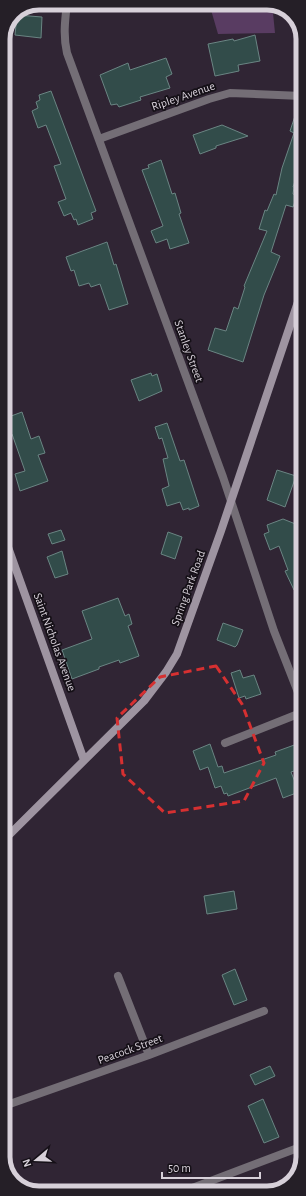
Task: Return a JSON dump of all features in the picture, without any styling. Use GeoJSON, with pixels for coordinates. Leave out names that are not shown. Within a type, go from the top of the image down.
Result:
{"type":"FeatureCollection","features":[{"type":"Feature","properties":{"kind":"main road","name":"Spring Park Road"},"geometry":{"type":"LineString","coordinates":[[10,835],[144,701],[166,672],[177,654],[221,531],[296,305]]}},
{"type":"Feature","properties":{"kind":"main road","name":"Saint Nicholas Avenue"},"geometry":{"type":"LineString","coordinates":[[10,553],[84,760]]}},
{"type":"Feature","properties":{"kind":"street","name":"Stanley Street"},"geometry":{"type":"LineString","coordinates":[[66,10],[64,41],[67,53],[222,477],[274,631],[296,687]]}},
{"type":"Feature","properties":{"kind":"street","name":"Ripley Avenue"},"geometry":{"type":"LineString","coordinates":[[99,139],[210,98],[230,93],[296,96]]}},
{"type":"Feature","properties":{"kind":"street"},"geometry":{"type":"LineString","coordinates":[[225,743],[296,715]]}},
{"type":"Feature","properties":{"kind":"street"},"geometry":{"type":"LineString","coordinates":[[118,976],[149,1056]]}},
{"type":"Feature","properties":{"kind":"street","name":"Peacock Street"},"geometry":{"type":"LineString","coordinates":[[10,1104],[149,1056],[264,1012]]}},
{"type":"Feature","properties":{"kind":"street"},"geometry":{"type":"LineString","coordinates":[[207,1186],[296,1149]]}},
{"type":"Feature","properties":{"kind":"highlighted area"},"geometry":{"type":"Polygon","coordinates":[[[216,666],[242,704],[264,763],[244,801],[165,813],[123,774],[117,718],[160,677],[216,666]]]}},
{"type":"Feature","properties":{"kind":"shaded area"},"geometry":{"type":"Polygon","coordinates":[[[211,10],[273,11],[275,33],[218,34],[211,10]]]}},
{"type":"Feature","properties":{"kind":"building"},"geometry":{"type":"Polygon","coordinates":[[[22,15],[42,17],[41,38],[15,35],[18,18],[22,15]]]}},
{"type":"Feature","properties":{"kind":"building"},"geometry":{"type":"Polygon","coordinates":[[[255,35],[260,61],[238,65],[239,71],[215,76],[208,44],[233,39],[234,41],[255,35]]]}},
{"type":"Feature","properties":{"kind":"building"},"geometry":{"type":"Polygon","coordinates":[[[166,58],[172,74],[166,77],[170,88],[140,97],[141,100],[119,107],[117,104],[111,105],[100,75],[128,63],[130,70],[166,58]]]}},
{"type":"Feature","properties":{"kind":"building"},"geometry":{"type":"Polygon","coordinates":[[[51,91],[96,211],[91,213],[93,219],[78,225],[76,219],[74,220],[71,213],[64,216],[58,202],[66,199],[54,166],[61,164],[46,125],[38,128],[32,111],[38,108],[36,102],[40,100],[39,95],[51,91]]]}},
{"type":"Feature","properties":{"kind":"building"},"geometry":{"type":"Polygon","coordinates":[[[296,113],[296,178],[293,187],[293,194],[296,196],[296,199],[293,207],[286,205],[271,252],[280,256],[264,295],[243,362],[208,350],[215,328],[226,331],[234,307],[238,309],[245,287],[244,286],[267,231],[259,229],[265,210],[267,211],[274,194],[276,195],[282,168],[294,133],[290,131],[296,113]]]}},
{"type":"Feature","properties":{"kind":"building"},"geometry":{"type":"Polygon","coordinates":[[[222,125],[248,136],[216,146],[216,148],[200,154],[193,135],[222,125]]]}},
{"type":"Feature","properties":{"kind":"building"},"geometry":{"type":"Polygon","coordinates":[[[161,160],[172,194],[175,193],[181,213],[179,214],[189,243],[170,249],[167,239],[156,243],[151,231],[163,226],[142,170],[149,168],[148,165],[161,160]]]}},
{"type":"Feature","properties":{"kind":"building"},"geometry":{"type":"Polygon","coordinates":[[[107,242],[114,265],[116,264],[128,304],[109,310],[100,284],[91,287],[89,283],[79,286],[74,270],[71,271],[66,257],[107,242]]]}},
{"type":"Feature","properties":{"kind":"building"},"geometry":{"type":"Polygon","coordinates":[[[151,373],[152,376],[157,374],[162,391],[139,401],[131,380],[151,373]]]}},
{"type":"Feature","properties":{"kind":"building"},"geometry":{"type":"Polygon","coordinates":[[[22,412],[31,439],[39,436],[45,453],[38,455],[48,481],[20,491],[15,474],[25,471],[12,434],[10,435],[10,416],[22,412]]]}},
{"type":"Feature","properties":{"kind":"building"},"geometry":{"type":"Polygon","coordinates":[[[167,423],[180,461],[184,460],[199,506],[189,510],[189,508],[183,510],[180,502],[167,506],[162,489],[169,486],[163,459],[168,458],[162,438],[159,439],[155,427],[167,423]]]}},
{"type":"Feature","properties":{"kind":"building"},"geometry":{"type":"Polygon","coordinates":[[[277,470],[296,476],[285,507],[267,500],[277,470]]]}},
{"type":"Feature","properties":{"kind":"building"},"geometry":{"type":"Polygon","coordinates":[[[283,519],[296,524],[296,589],[294,590],[285,571],[288,570],[279,546],[270,550],[264,534],[269,532],[267,525],[283,519]]]}},
{"type":"Feature","properties":{"kind":"building"},"geometry":{"type":"Polygon","coordinates":[[[61,530],[65,540],[52,544],[48,534],[61,530]]]}},
{"type":"Feature","properties":{"kind":"building"},"geometry":{"type":"Polygon","coordinates":[[[168,532],[182,537],[175,559],[161,554],[168,532]]]}},
{"type":"Feature","properties":{"kind":"building"},"geometry":{"type":"Polygon","coordinates":[[[62,551],[68,574],[55,578],[47,557],[62,551]]]}},
{"type":"Feature","properties":{"kind":"building"},"geometry":{"type":"Polygon","coordinates":[[[118,598],[125,616],[129,614],[132,624],[128,626],[139,656],[120,663],[119,660],[72,679],[62,650],[92,639],[82,611],[118,598]]]}},
{"type":"Feature","properties":{"kind":"building"},"geometry":{"type":"Polygon","coordinates":[[[223,623],[243,630],[235,647],[217,640],[223,623]]]}},
{"type":"Feature","properties":{"kind":"building"},"geometry":{"type":"Polygon","coordinates":[[[240,670],[243,678],[254,675],[261,694],[246,699],[245,696],[239,698],[231,673],[240,670]]]}},
{"type":"Feature","properties":{"kind":"building"},"geometry":{"type":"Polygon","coordinates":[[[210,744],[218,767],[222,766],[224,773],[276,755],[275,752],[296,744],[296,770],[291,772],[296,784],[296,793],[283,798],[276,778],[228,796],[227,793],[224,794],[221,786],[215,788],[208,767],[200,770],[193,751],[210,744]]]}},
{"type":"Feature","properties":{"kind":"building"},"geometry":{"type":"Polygon","coordinates":[[[234,891],[237,909],[207,914],[204,896],[234,891]]]}},
{"type":"Feature","properties":{"kind":"building"},"geometry":{"type":"Polygon","coordinates":[[[235,969],[247,1000],[234,1005],[222,975],[235,969]]]}},
{"type":"Feature","properties":{"kind":"building"},"geometry":{"type":"Polygon","coordinates":[[[270,1066],[275,1076],[255,1085],[250,1075],[270,1066]]]}},
{"type":"Feature","properties":{"kind":"building"},"geometry":{"type":"Polygon","coordinates":[[[263,1099],[279,1137],[264,1143],[248,1106],[263,1099]]]}}]}
